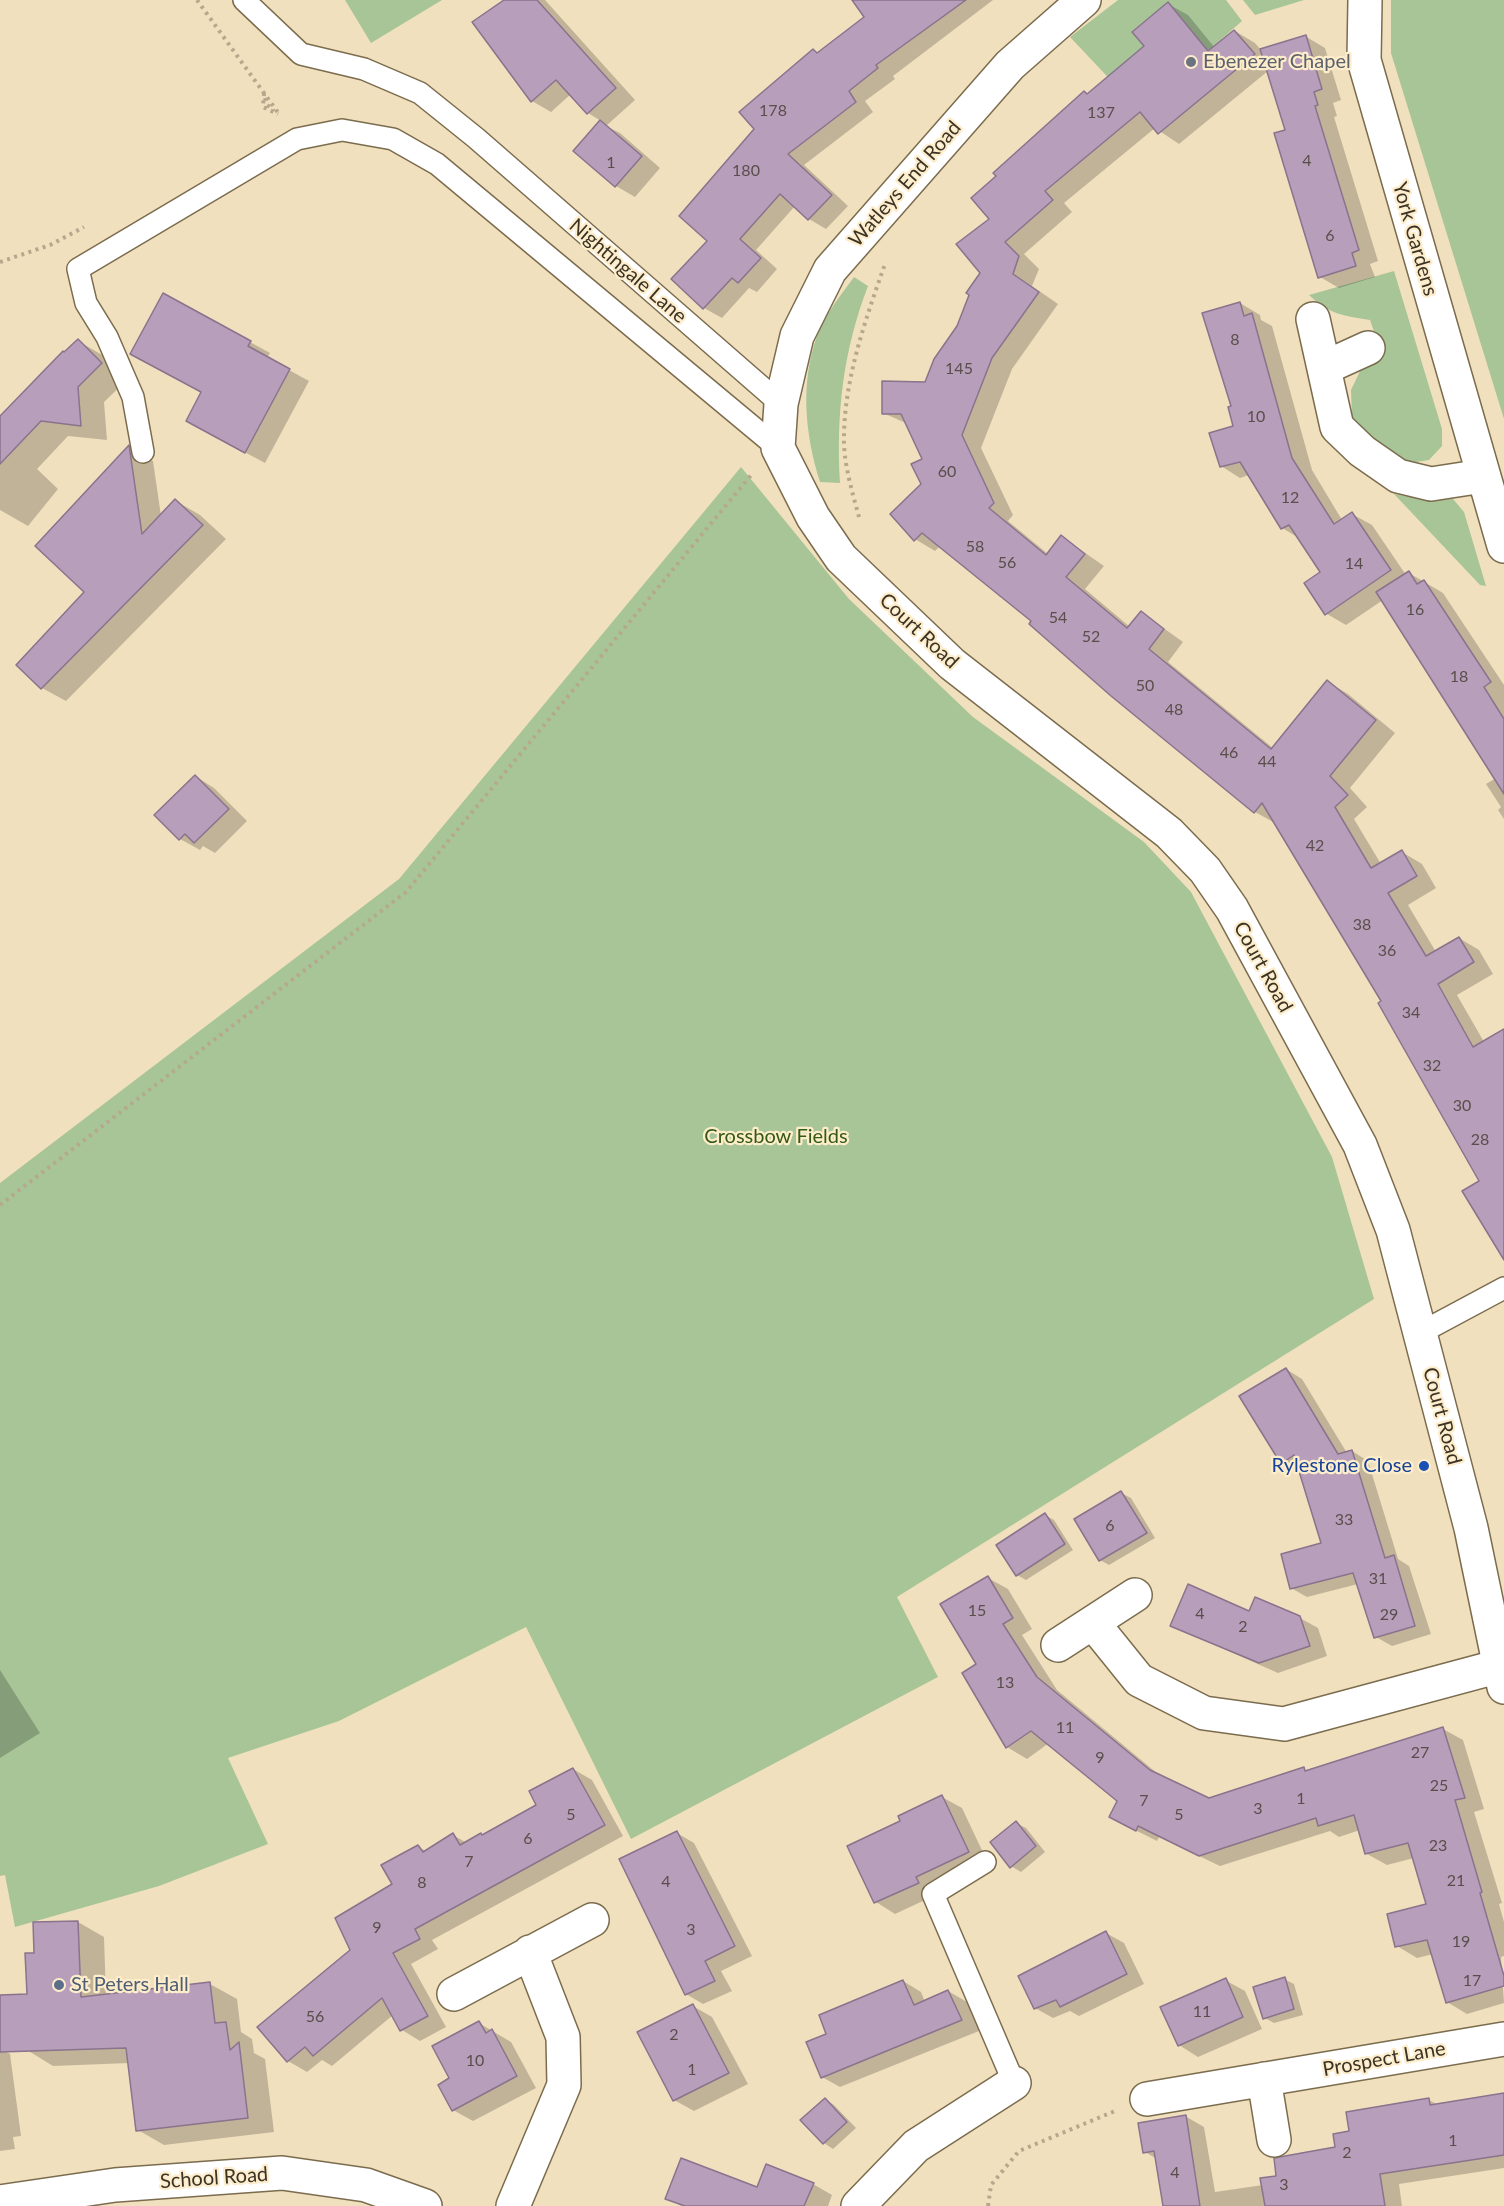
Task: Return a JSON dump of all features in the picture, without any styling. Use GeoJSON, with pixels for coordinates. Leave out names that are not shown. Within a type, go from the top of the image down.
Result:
{"type":"FeatureCollection","features":[{"type":"Feature","properties":{"kind":"street","name":"Watleys End Road"},"geometry":{"type":"LineString","coordinates":[[781,404],[797,336],[830,270],[1010,65],[1084,0]]}},
{"type":"Feature","properties":{"kind":"street","name":"York Gardens"},"geometry":{"type":"LineString","coordinates":[[1365,0],[1364,60],[1504,546]]}},
{"type":"Feature","properties":{"kind":"street"},"geometry":{"type":"LineString","coordinates":[[1313,319],[1337,427],[1362,451],[1398,476],[1431,484],[1483,476]]}},
{"type":"Feature","properties":{"kind":"street"},"geometry":{"type":"LineString","coordinates":[[1324,368],[1368,348]]}},
{"type":"Feature","properties":{"kind":"street"},"geometry":{"type":"LineString","coordinates":[[778,448],[781,404]]}},
{"type":"Feature","properties":{"kind":"street","name":"Court Road"},"geometry":{"type":"LineString","coordinates":[[778,448],[813,517],[841,558],[952,664],[1169,833],[1205,870],[1232,909],[1360,1144],[1394,1230],[1471,1528],[1502,1676]]}},
{"type":"Feature","properties":{"kind":"street"},"geometry":{"type":"LineString","coordinates":[[1058,1646],[1135,1595]]}},
{"type":"Feature","properties":{"kind":"street"},"geometry":{"type":"LineString","coordinates":[[1094,1623],[1139,1680],[1204,1713],[1284,1724],[1502,1676]]}},
{"type":"Feature","properties":{"kind":"street"},"geometry":{"type":"LineString","coordinates":[[453,1994],[592,1920]]}},
{"type":"Feature","properties":{"kind":"street"},"geometry":{"type":"LineString","coordinates":[[513,2206],[564,2085],[563,2037],[530,1952]]}},
{"type":"Feature","properties":{"kind":"street","name":"Prospect Lane"},"geometry":{"type":"LineString","coordinates":[[1147,2098],[1504,2039]]}},
{"type":"Feature","properties":{"kind":"street"},"geometry":{"type":"LineString","coordinates":[[1264,2079],[1274,2140]]}},
{"type":"Feature","properties":{"kind":"street"},"geometry":{"type":"LineString","coordinates":[[858,2206],[916,2146],[1014,2083]]}},
{"type":"Feature","properties":{"kind":"street","name":"School Road"},"geometry":{"type":"LineString","coordinates":[[0,2202],[115,2185],[282,2174],[366,2185],[425,2206]]}},
{"type":"Feature","properties":{"kind":"lane","name":"Nightingale Lane"},"geometry":{"type":"LineString","coordinates":[[244,0],[301,54],[364,69],[420,93],[476,138],[781,404]]}},
{"type":"Feature","properties":{"kind":"lane"},"geometry":{"type":"LineString","coordinates":[[143,452],[133,397],[107,337],[86,303],[78,268],[297,139],[342,130],[393,140],[437,164],[778,448]]}},
{"type":"Feature","properties":{"kind":"lane"},"geometry":{"type":"LineString","coordinates":[[1420,1333],[1504,1288]]}},
{"type":"Feature","properties":{"kind":"lane"},"geometry":{"type":"LineString","coordinates":[[985,1862],[933,1893],[1014,2083]]}},
{"type":"Feature","properties":{"kind":"path"},"geometry":{"type":"LineString","coordinates":[[197,0],[297,139]]}},
{"type":"Feature","properties":{"kind":"path"},"geometry":{"type":"LineString","coordinates":[[264,92],[263,107],[280,115]]}},
{"type":"Feature","properties":{"kind":"path"},"geometry":{"type":"LineString","coordinates":[[860,518],[852,489],[844,436],[850,385],[868,313],[886,259]]}},
{"type":"Feature","properties":{"kind":"path"},"geometry":{"type":"LineString","coordinates":[[0,1205],[406,892],[749,477],[778,448]]}},
{"type":"Feature","properties":{"kind":"path"},"geometry":{"type":"LineString","coordinates":[[988,2206],[991,2185],[1019,2151],[1147,2098]]}},
{"type":"Feature","properties":{"kind":"green space"},"geometry":{"type":"Polygon","coordinates":[[[345,0],[442,0],[371,43],[345,0]]]}},
{"type":"Feature","properties":{"kind":"green space"},"geometry":{"type":"Polygon","coordinates":[[[1118,0],[1226,0],[1242,21],[1208,51],[1168,2],[1132,31],[1172,80],[1137,108],[1070,37],[1118,0]]]}},
{"type":"Feature","properties":{"kind":"green space"},"geometry":{"type":"Polygon","coordinates":[[[1243,0],[1304,0],[1255,15],[1243,0]]]}},
{"type":"Feature","properties":{"kind":"green space"},"geometry":{"type":"Polygon","coordinates":[[[1391,0],[1504,0],[1504,419],[1391,53],[1391,0]]]}},
{"type":"Feature","properties":{"kind":"green space"},"geometry":{"type":"Polygon","coordinates":[[[1394,271],[1442,429],[1442,446],[1429,460],[1410,463],[1377,448],[1352,418],[1351,390],[1362,367],[1381,352],[1370,320],[1337,313],[1309,295],[1394,271]]]}},
{"type":"Feature","properties":{"kind":"green space"},"geometry":{"type":"Polygon","coordinates":[[[854,277],[868,286],[859,310],[843,383],[839,432],[840,483],[820,482],[811,446],[806,409],[808,372],[820,328],[854,277]]]}},
{"type":"Feature","properties":{"kind":"green space","name":"Crossbow Fields"},"geometry":{"type":"Polygon","coordinates":[[[741,467],[849,599],[973,717],[1144,842],[1191,892],[1332,1157],[1374,1299],[897,1597],[938,1677],[631,1839],[526,1627],[339,1721],[228,1758],[268,1844],[159,1886],[15,1927],[5,1875],[0,1876],[0,1183],[399,879],[741,467]]]}},
{"type":"Feature","properties":{"kind":"green space"},"geometry":{"type":"Polygon","coordinates":[[[1394,494],[1427,500],[1453,499],[1464,512],[1486,586],[1480,585],[1394,494]]]}},
{"type":"Feature","properties":{"kind":"building"},"geometry":{"type":"Polygon","coordinates":[[[504,0],[537,0],[616,88],[587,114],[556,80],[531,102],[472,22],[504,0]]]}},
{"type":"Feature","properties":{"kind":"building"},"geometry":{"type":"Polygon","coordinates":[[[852,0],[966,0],[876,65],[878,68],[849,91],[856,102],[788,154],[832,195],[808,220],[780,194],[740,239],[761,258],[738,283],[732,278],[703,309],[671,279],[707,241],[679,216],[754,129],[739,112],[813,49],[817,53],[864,17],[852,0]]]}},
{"type":"Feature","properties":{"kind":"building"},"geometry":{"type":"Polygon","coordinates":[[[1168,2],[1208,51],[1234,30],[1255,54],[1158,134],[1140,112],[1045,191],[1053,200],[1005,242],[1019,256],[1013,274],[1039,292],[992,358],[962,435],[994,503],[989,508],[1046,555],[1061,535],[1085,554],[1066,577],[1127,628],[1141,611],[1164,629],[1149,649],[1271,749],[1327,680],[1376,720],[1330,776],[1348,795],[1335,807],[1371,868],[1402,850],[1417,876],[1388,893],[1426,956],[1459,937],[1474,962],[1438,984],[1473,1047],[1504,1029],[1504,1260],[1462,1191],[1479,1181],[1378,1003],[1381,1001],[1262,803],[1254,813],[1111,696],[1029,624],[1031,621],[922,533],[914,541],[890,514],[921,484],[911,464],[922,459],[901,414],[882,414],[882,381],[925,382],[934,359],[957,326],[969,295],[966,293],[980,273],[956,244],[989,219],[971,198],[996,176],[993,173],[1084,91],[1087,94],[1144,46],[1132,32],[1168,2]]]}},
{"type":"Feature","properties":{"kind":"building"},"geometry":{"type":"Polygon","coordinates":[[[1306,35],[1322,89],[1314,92],[1318,105],[1315,106],[1359,250],[1352,253],[1356,266],[1318,278],[1274,133],[1285,130],[1260,49],[1306,35]]]}},
{"type":"Feature","properties":{"kind":"building"},"geometry":{"type":"Polygon","coordinates":[[[600,120],[642,156],[615,187],[573,151],[600,120]]]}},
{"type":"Feature","properties":{"kind":"building"},"geometry":{"type":"Polygon","coordinates":[[[163,293],[251,341],[248,346],[290,369],[245,453],[186,421],[201,392],[130,354],[163,293]]]}},
{"type":"Feature","properties":{"kind":"building"},"geometry":{"type":"Polygon","coordinates":[[[1240,302],[1244,316],[1252,313],[1292,458],[1334,524],[1352,512],[1391,570],[1325,615],[1304,583],[1320,572],[1289,525],[1281,529],[1240,462],[1220,467],[1209,433],[1233,426],[1228,407],[1231,406],[1202,313],[1240,302]]]}},
{"type":"Feature","properties":{"kind":"building"},"geometry":{"type":"Polygon","coordinates":[[[78,339],[102,363],[78,387],[81,426],[41,421],[0,464],[0,416],[63,351],[78,339]]]}},
{"type":"Feature","properties":{"kind":"building"},"geometry":{"type":"Polygon","coordinates":[[[129,445],[142,534],[175,499],[203,525],[41,689],[16,665],[84,592],[35,546],[129,445]]]}},
{"type":"Feature","properties":{"kind":"building"},"geometry":{"type":"Polygon","coordinates":[[[1409,571],[1417,584],[1424,580],[1491,682],[1484,687],[1504,719],[1504,794],[1376,592],[1409,571]]]}},
{"type":"Feature","properties":{"kind":"building"},"geometry":{"type":"Polygon","coordinates":[[[195,775],[229,809],[194,843],[185,834],[179,840],[154,815],[195,775]]]}},
{"type":"Feature","properties":{"kind":"building"},"geometry":{"type":"Polygon","coordinates":[[[1286,1368],[1338,1454],[1352,1450],[1385,1558],[1394,1555],[1415,1626],[1374,1638],[1353,1573],[1290,1589],[1281,1554],[1321,1543],[1294,1455],[1281,1464],[1239,1396],[1286,1368]]]}},
{"type":"Feature","properties":{"kind":"building"},"geometry":{"type":"Polygon","coordinates":[[[1121,1491],[1147,1533],[1099,1561],[1074,1519],[1121,1491]]]}},
{"type":"Feature","properties":{"kind":"building"},"geometry":{"type":"Polygon","coordinates":[[[1045,1513],[1065,1544],[1016,1576],[996,1545],[1045,1513]]]}},
{"type":"Feature","properties":{"kind":"building"},"geometry":{"type":"Polygon","coordinates":[[[988,1576],[1013,1618],[1003,1624],[1037,1677],[1150,1770],[1209,1798],[1304,1767],[1305,1771],[1443,1727],[1465,1798],[1455,1800],[1482,1892],[1480,1893],[1504,1976],[1504,1986],[1446,2003],[1427,1940],[1395,1947],[1387,1914],[1426,1904],[1408,1843],[1365,1854],[1354,1815],[1318,1826],[1316,1818],[1199,1856],[1138,1826],[1136,1831],[1109,1817],[1117,1801],[1031,1731],[1006,1748],[962,1673],[976,1664],[940,1604],[988,1576]]]}},
{"type":"Feature","properties":{"kind":"building"},"geometry":{"type":"Polygon","coordinates":[[[1188,1584],[1249,1611],[1255,1597],[1300,1616],[1310,1646],[1259,1663],[1170,1626],[1188,1584]]]}},
{"type":"Feature","properties":{"kind":"building"},"geometry":{"type":"Polygon","coordinates":[[[573,1768],[605,1825],[415,1929],[420,1939],[393,1953],[428,2016],[400,2031],[382,1998],[313,2056],[305,2047],[287,2062],[257,2027],[350,1950],[335,1918],[392,1884],[381,1865],[418,1845],[423,1852],[453,1833],[460,1845],[481,1833],[482,1835],[536,1805],[529,1791],[573,1768]]]}},
{"type":"Feature","properties":{"kind":"building"},"geometry":{"type":"Polygon","coordinates":[[[942,1795],[969,1852],[916,1877],[919,1883],[874,1903],[847,1846],[900,1821],[898,1816],[942,1795]]]}},
{"type":"Feature","properties":{"kind":"building"},"geometry":{"type":"Polygon","coordinates":[[[1016,1821],[1036,1846],[1010,1868],[990,1842],[1016,1821]]]}},
{"type":"Feature","properties":{"kind":"building"},"geometry":{"type":"Polygon","coordinates":[[[677,1831],[735,1946],[705,1961],[715,1981],[685,1995],[619,1859],[677,1831]]]}},
{"type":"Feature","properties":{"kind":"building"},"geometry":{"type":"Polygon","coordinates":[[[78,1921],[81,1997],[210,1982],[215,2023],[226,2022],[230,2050],[239,2042],[248,2118],[136,2131],[126,2048],[0,2052],[0,1995],[27,1994],[25,1953],[34,1953],[33,1922],[78,1921]]]}},
{"type":"Feature","properties":{"kind":"building"},"geometry":{"type":"Polygon","coordinates":[[[1106,1931],[1127,1974],[1060,2007],[1056,2000],[1034,2009],[1018,1976],[1106,1931]]]}},
{"type":"Feature","properties":{"kind":"building"},"geometry":{"type":"Polygon","coordinates":[[[1285,1977],[1294,2009],[1263,2019],[1253,1987],[1285,1977]]]}},
{"type":"Feature","properties":{"kind":"building"},"geometry":{"type":"Polygon","coordinates":[[[1226,1978],[1243,2017],[1178,2046],[1160,2007],[1226,1978]]]}},
{"type":"Feature","properties":{"kind":"building"},"geometry":{"type":"Polygon","coordinates":[[[903,1980],[914,2005],[948,1990],[962,2020],[821,2078],[806,2042],[826,2034],[819,2015],[903,1980]]]}},
{"type":"Feature","properties":{"kind":"building"},"geometry":{"type":"Polygon","coordinates":[[[693,2004],[729,2073],[673,2101],[637,2032],[693,2004]]]}},
{"type":"Feature","properties":{"kind":"building"},"geometry":{"type":"Polygon","coordinates":[[[479,2021],[486,2033],[492,2029],[517,2076],[452,2111],[438,2085],[449,2078],[432,2046],[479,2021]]]}},
{"type":"Feature","properties":{"kind":"building"},"geometry":{"type":"Polygon","coordinates":[[[1504,2093],[1504,2155],[1380,2174],[1385,2206],[1265,2206],[1260,2178],[1276,2176],[1274,2158],[1335,2147],[1333,2134],[1349,2131],[1346,2112],[1429,2098],[1430,2105],[1504,2093]]]}},
{"type":"Feature","properties":{"kind":"building"},"geometry":{"type":"Polygon","coordinates":[[[825,2098],[847,2122],[823,2144],[800,2120],[825,2098]]]}},
{"type":"Feature","properties":{"kind":"building"},"geometry":{"type":"Polygon","coordinates":[[[1186,2115],[1200,2206],[1163,2206],[1154,2151],[1143,2153],[1138,2123],[1186,2115]]]}},
{"type":"Feature","properties":{"kind":"building"},"geometry":{"type":"Polygon","coordinates":[[[681,2158],[757,2187],[766,2164],[814,2183],[804,2206],[685,2206],[665,2199],[681,2158]]]}},
{"type":"Feature","properties":{"kind":"place","name":"Ebenezer Chapel"},"geometry":{"type":"Point","coordinates":[1191,62]}},
{"type":"Feature","properties":{"kind":"place","name":"Rylestone Close"},"geometry":{"type":"Point","coordinates":[1424,1466]}},
{"type":"Feature","properties":{"kind":"place","name":"St Peters Hall"},"geometry":{"type":"Point","coordinates":[59,1985]}}]}
